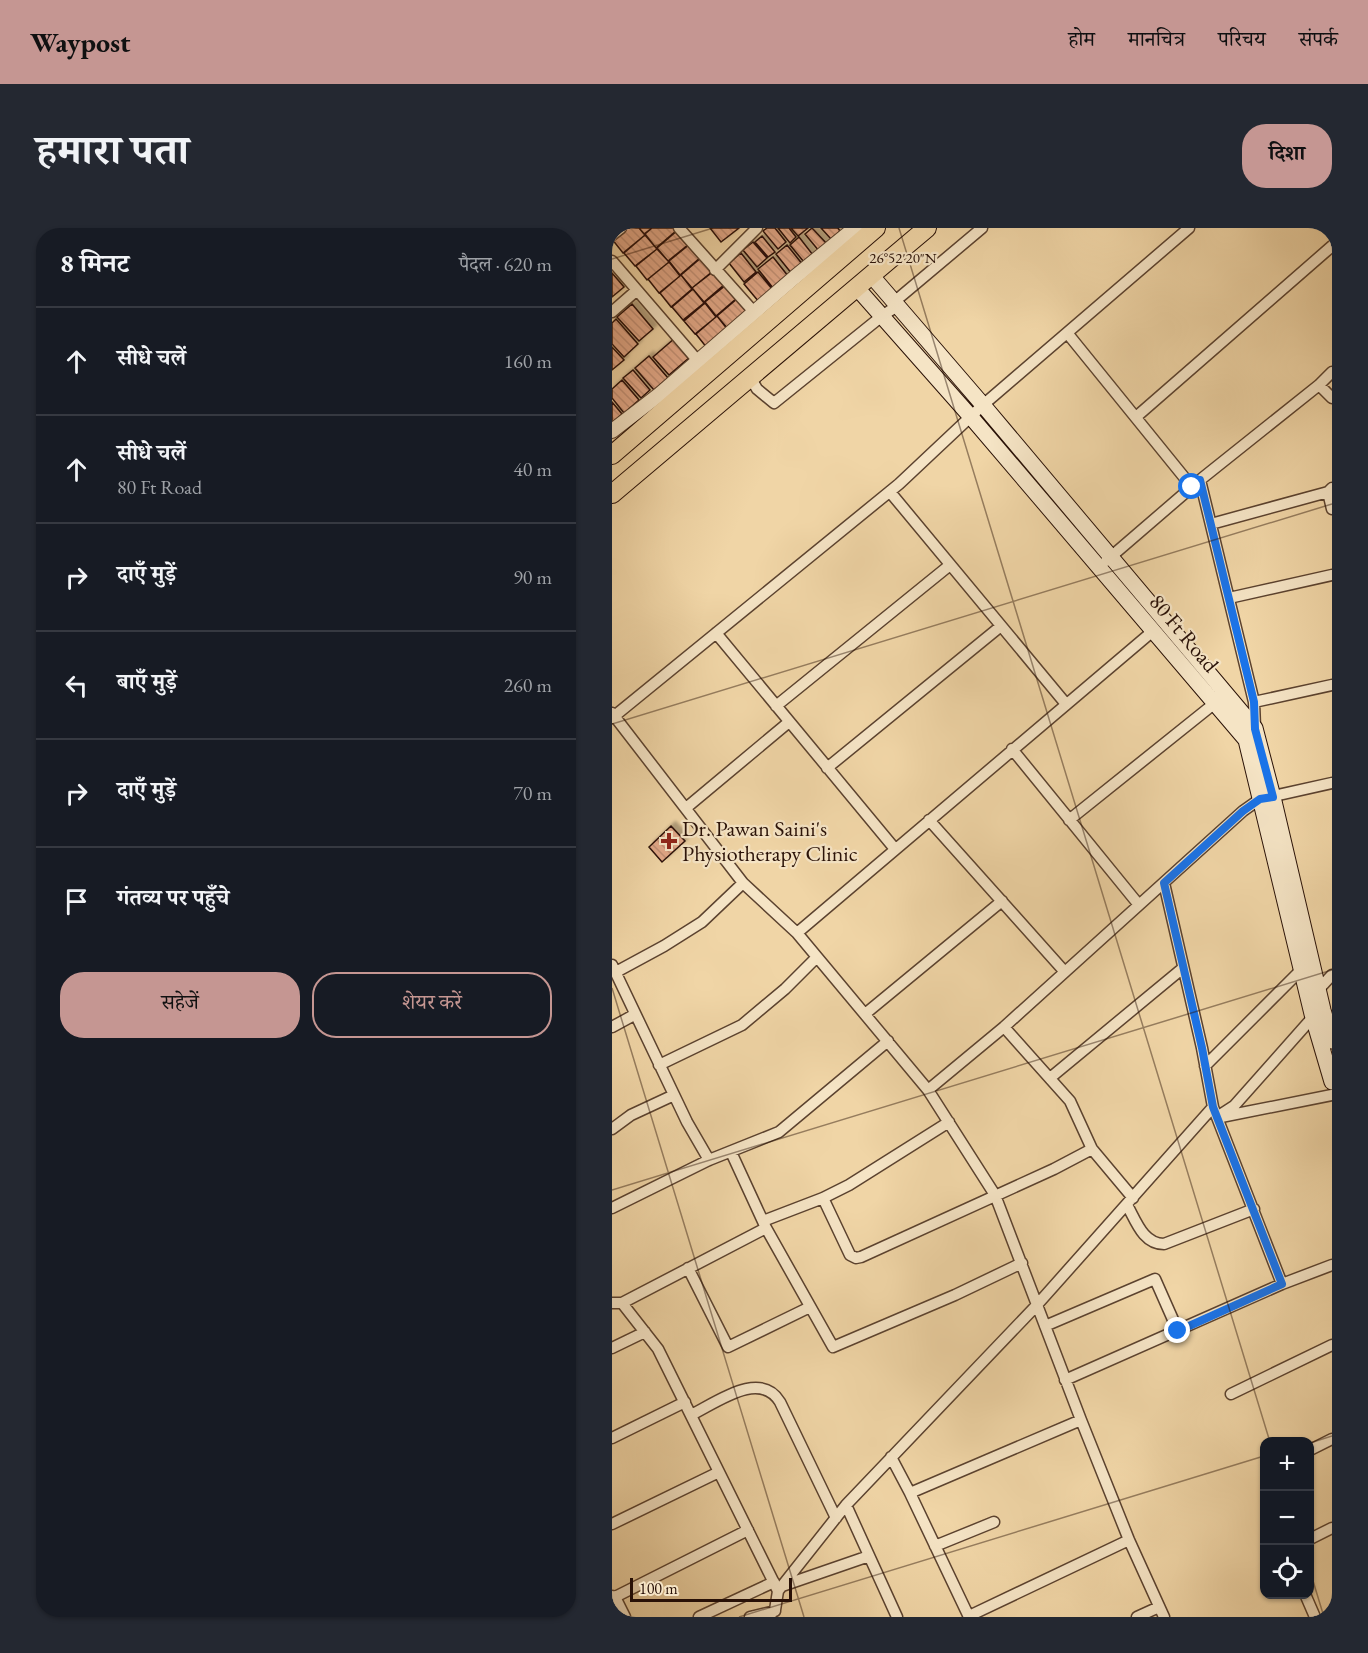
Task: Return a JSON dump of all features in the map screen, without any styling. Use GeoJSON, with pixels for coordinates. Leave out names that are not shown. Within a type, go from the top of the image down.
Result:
{"type":"FeatureCollection","features":[{"type":"Feature","properties":{"kind":"highway"},"geometry":{"type":"LineString","coordinates":[[612,454],[876,228]]}},
{"type":"Feature","properties":{"kind":"highway"},"geometry":{"type":"LineString","coordinates":[[612,494],[927,228]]}},
{"type":"Feature","properties":{"kind":"main road","name":"80 Ft Road"},"geometry":{"type":"LineString","coordinates":[[871,275],[984,405],[1104,562],[1153,631],[1246,740],[1266,798],[1332,1041]]}},
{"type":"Feature","properties":{"kind":"main road","name":"80 Ft Road"},"geometry":{"type":"LineString","coordinates":[[857,288],[970,417],[1255,729],[1266,798],[1301,970],[1332,1082]]}},
{"type":"Feature","properties":{"kind":"street"},"geometry":{"type":"LineString","coordinates":[[612,235],[621,228]]}},
{"type":"Feature","properties":{"kind":"street"},"geometry":{"type":"LineString","coordinates":[[679,228],[754,312]]}},
{"type":"Feature","properties":{"kind":"street"},"geometry":{"type":"LineString","coordinates":[[715,270],[758,228]]}},
{"type":"Feature","properties":{"kind":"street"},"geometry":{"type":"LineString","coordinates":[[612,431],[660,394],[855,228]]}},
{"type":"Feature","properties":{"kind":"street"},"geometry":{"type":"LineString","coordinates":[[753,382],[757,389],[774,403],[882,316],[982,228]]}},
{"type":"Feature","properties":{"kind":"street"},"geometry":{"type":"LineString","coordinates":[[1137,1617],[1161,1612],[1065,1380],[995,1195],[928,1090],[796,933],[743,883],[613,716],[890,492],[970,417],[1189,228]]}},
{"type":"Feature","properties":{"kind":"street"},"geometry":{"type":"LineString","coordinates":[[1136,417],[1332,246]]}},
{"type":"Feature","properties":{"kind":"street"},"geometry":{"type":"LineString","coordinates":[[612,261],[698,361]]}},
{"type":"Feature","properties":{"kind":"street"},"geometry":{"type":"LineString","coordinates":[[612,312],[637,290]]}},
{"type":"Feature","properties":{"kind":"street"},"geometry":{"type":"LineString","coordinates":[[1068,334],[1136,417],[1196,484],[1211,524],[1229,598],[1254,702],[1255,729]]}},
{"type":"Feature","properties":{"kind":"street"},"geometry":{"type":"LineString","coordinates":[[1104,562],[1332,372]]}},
{"type":"Feature","properties":{"kind":"street"},"geometry":{"type":"LineString","coordinates":[[1318,385],[1332,398]]}},
{"type":"Feature","properties":{"kind":"street"},"geometry":{"type":"LineString","coordinates":[[1211,524],[1330,490],[1332,509]]}},
{"type":"Feature","properties":{"kind":"street"},"geometry":{"type":"LineString","coordinates":[[890,492],[1066,704]]}},
{"type":"Feature","properties":{"kind":"street"},"geometry":{"type":"LineString","coordinates":[[776,706],[950,565]]}},
{"type":"Feature","properties":{"kind":"street"},"geometry":{"type":"LineString","coordinates":[[1229,598],[1332,574]]}},
{"type":"Feature","properties":{"kind":"street"},"geometry":{"type":"LineString","coordinates":[[827,768],[1001,626]]}},
{"type":"Feature","properties":{"kind":"street"},"geometry":{"type":"LineString","coordinates":[[796,933],[1153,631]]}},
{"type":"Feature","properties":{"kind":"street"},"geometry":{"type":"LineString","coordinates":[[716,633],[895,849]]}},
{"type":"Feature","properties":{"kind":"street"},"geometry":{"type":"LineString","coordinates":[[1254,702],[1332,685]]}},
{"type":"Feature","properties":{"kind":"street"},"geometry":{"type":"LineString","coordinates":[[1069,820],[1215,703]]}},
{"type":"Feature","properties":{"kind":"street"},"geometry":{"type":"LineString","coordinates":[[686,808],[789,722]]}},
{"type":"Feature","properties":{"kind":"street"},"geometry":{"type":"LineString","coordinates":[[1012,749],[1139,905]]}},
{"type":"Feature","properties":{"kind":"street"},"geometry":{"type":"LineString","coordinates":[[928,1090],[1004,1027],[1243,811],[1266,798],[1332,783]]}},
{"type":"Feature","properties":{"kind":"street"},"geometry":{"type":"LineString","coordinates":[[929,820],[1064,971]]}},
{"type":"Feature","properties":{"kind":"street"},"geometry":{"type":"LineString","coordinates":[[709,1160],[634,1015],[614,969],[664,946],[702,922],[743,883]]}},
{"type":"Feature","properties":{"kind":"street"},"geometry":{"type":"LineString","coordinates":[[1164,883],[1216,1114],[1282,1284]]}},
{"type":"Feature","properties":{"kind":"street"},"geometry":{"type":"LineString","coordinates":[[865,1014],[1002,902]]}},
{"type":"Feature","properties":{"kind":"street"},"geometry":{"type":"LineString","coordinates":[[659,1065],[742,1025],[785,989],[817,957]]}},
{"type":"Feature","properties":{"kind":"street"},"geometry":{"type":"LineString","coordinates":[[1050,1078],[1183,968]]}},
{"type":"Feature","properties":{"kind":"street"},"geometry":{"type":"LineString","coordinates":[[1205,1066],[1301,970]]}},
{"type":"Feature","properties":{"kind":"street"},"geometry":{"type":"LineString","coordinates":[[1318,990],[1332,975]]}},
{"type":"Feature","properties":{"kind":"street"},"geometry":{"type":"LineString","coordinates":[[612,1027],[634,1015]]}},
{"type":"Feature","properties":{"kind":"street"},"geometry":{"type":"LineString","coordinates":[[750,1617],[773,1615],[778,1586],[846,1505],[1036,1306],[1130,1201],[1216,1114],[1234,1106],[1313,1017]]}},
{"type":"Feature","properties":{"kind":"street"},"geometry":{"type":"LineString","coordinates":[[1004,1027],[1071,1101],[1092,1149],[1130,1201],[1144,1235],[1150,1241],[1164,1244],[1254,1209]]}},
{"type":"Feature","properties":{"kind":"street"},"geometry":{"type":"LineString","coordinates":[[612,1208],[709,1160],[779,1132],[888,1041]]}},
{"type":"Feature","properties":{"kind":"street"},"geometry":{"type":"LineString","coordinates":[[612,1129],[631,1115],[674,1095]]}},
{"type":"Feature","properties":{"kind":"street"},"geometry":{"type":"LineString","coordinates":[[1216,1114],[1332,1095]]}},
{"type":"Feature","properties":{"kind":"street"},"geometry":{"type":"LineString","coordinates":[[778,1586],[658,1349],[617,1303],[688,1268],[764,1225],[849,1185],[949,1122]]}},
{"type":"Feature","properties":{"kind":"street"},"geometry":{"type":"LineString","coordinates":[[823,1198],[850,1255],[856,1258],[1054,1169],[1092,1149]]}},
{"type":"Feature","properties":{"kind":"street"},"geometry":{"type":"LineString","coordinates":[[731,1152],[764,1225],[833,1347],[956,1295],[1022,1263]]}},
{"type":"Feature","properties":{"kind":"street"},"geometry":{"type":"LineString","coordinates":[[1065,1380],[1282,1284],[1332,1265]]}},
{"type":"Feature","properties":{"kind":"street"},"geometry":{"type":"LineString","coordinates":[[688,1268],[728,1347],[810,1307]]}},
{"type":"Feature","properties":{"kind":"street"},"geometry":{"type":"LineString","coordinates":[[1045,1326],[1155,1279],[1178,1331]]}},
{"type":"Feature","properties":{"kind":"street"},"geometry":{"type":"LineString","coordinates":[[612,1348],[645,1332]]}},
{"type":"Feature","properties":{"kind":"street"},"geometry":{"type":"LineString","coordinates":[[1231,1394],[1332,1345]]}},
{"type":"Feature","properties":{"kind":"street"},"geometry":{"type":"LineString","coordinates":[[691,1415],[749,1387],[772,1391],[780,1402],[836,1518]]}},
{"type":"Feature","properties":{"kind":"street"},"geometry":{"type":"LineString","coordinates":[[612,1437],[685,1402]]}},
{"type":"Feature","properties":{"kind":"street"},"geometry":{"type":"LineString","coordinates":[[910,1493],[1081,1420]]}},
{"type":"Feature","properties":{"kind":"street"},"geometry":{"type":"LineString","coordinates":[[1314,1448],[1332,1439]]}},
{"type":"Feature","properties":{"kind":"street"},"geometry":{"type":"LineString","coordinates":[[891,1457],[969,1616],[1130,1540]]}},
{"type":"Feature","properties":{"kind":"street"},"geometry":{"type":"LineString","coordinates":[[612,1524],[719,1472]]}},
{"type":"Feature","properties":{"kind":"street"},"geometry":{"type":"LineString","coordinates":[[846,1505],[896,1617]]}},
{"type":"Feature","properties":{"kind":"street"},"geometry":{"type":"LineString","coordinates":[[935,1546],[994,1522]]}},
{"type":"Feature","properties":{"kind":"street"},"geometry":{"type":"LineString","coordinates":[[1314,1537],[1332,1528]]}},
{"type":"Feature","properties":{"kind":"street"},"geometry":{"type":"LineString","coordinates":[[625,1617],[614,1596],[748,1530]]}},
{"type":"Feature","properties":{"kind":"street"},"geometry":{"type":"LineString","coordinates":[[699,1617],[778,1586],[869,1556]]}},
{"type":"Feature","properties":{"kind":"street"},"geometry":{"type":"LineString","coordinates":[[1307,1599],[1315,1617]]}},
{"type":"Feature","properties":{"kind":"building"},"geometry":{"type":"Polygon","coordinates":[[[625,228],[639,228],[645,235],[623,253],[612,239],[625,228]]]}},
{"type":"Feature","properties":{"kind":"building"},"geometry":{"type":"Polygon","coordinates":[[[639,228],[652,228],[644,234],[639,228]]]}},
{"type":"Feature","properties":{"kind":"building"},"geometry":{"type":"Polygon","coordinates":[[[652,228],[675,228],[677,230],[656,248],[645,234],[652,228]]]}},
{"type":"Feature","properties":{"kind":"building"},"geometry":{"type":"Polygon","coordinates":[[[710,228],[739,228],[721,242],[710,228]]]}},
{"type":"Feature","properties":{"kind":"building"},"geometry":{"type":"Polygon","coordinates":[[[767,228],[775,228],[786,242],[778,249],[763,231],[767,228]]]}},
{"type":"Feature","properties":{"kind":"building"},"geometry":{"type":"Polygon","coordinates":[[[778,228],[789,228],[796,237],[790,243],[778,228]]]}},
{"type":"Feature","properties":{"kind":"building"},"geometry":{"type":"Polygon","coordinates":[[[791,228],[808,228],[798,236],[791,228]]]}},
{"type":"Feature","properties":{"kind":"building"},"geometry":{"type":"Polygon","coordinates":[[[812,228],[827,244],[819,251],[805,234],[812,228]]]}},
{"type":"Feature","properties":{"kind":"building"},"geometry":{"type":"Polygon","coordinates":[[[821,228],[838,228],[840,231],[831,239],[821,228]]]}},
{"type":"Feature","properties":{"kind":"building"},"geometry":{"type":"Polygon","coordinates":[[[678,230],[689,244],[668,261],[657,248],[678,230]]]}},
{"type":"Feature","properties":{"kind":"building"},"geometry":{"type":"Polygon","coordinates":[[[645,235],[657,249],[635,266],[624,253],[645,235]]]}},
{"type":"Feature","properties":{"kind":"building"},"geometry":{"type":"Polygon","coordinates":[[[762,236],[775,252],[768,257],[755,242],[762,236]]]}},
{"type":"Feature","properties":{"kind":"building"},"geometry":{"type":"Polygon","coordinates":[[[799,237],[813,255],[804,262],[790,245],[799,237]]]}},
{"type":"Feature","properties":{"kind":"building"},"geometry":{"type":"Polygon","coordinates":[[[753,242],[767,258],[757,267],[743,250],[753,242]]]}},
{"type":"Feature","properties":{"kind":"building"},"geometry":{"type":"Polygon","coordinates":[[[690,244],[701,257],[680,275],[669,261],[690,244]]]}},
{"type":"Feature","properties":{"kind":"building"},"geometry":{"type":"Polygon","coordinates":[[[787,245],[803,265],[792,274],[776,254],[787,245]]]}},
{"type":"Feature","properties":{"kind":"building"},"geometry":{"type":"Polygon","coordinates":[[[657,249],[669,262],[647,280],[636,266],[657,249]]]}},
{"type":"Feature","properties":{"kind":"building"},"geometry":{"type":"Polygon","coordinates":[[[741,253],[756,272],[744,282],[729,263],[741,253]]]}},
{"type":"Feature","properties":{"kind":"building"},"geometry":{"type":"Polygon","coordinates":[[[702,257],[713,271],[692,288],[681,275],[702,257]]]}},
{"type":"Feature","properties":{"kind":"building"},"geometry":{"type":"Polygon","coordinates":[[[773,257],[788,276],[773,288],[758,269],[773,257]]]}},
{"type":"Feature","properties":{"kind":"building"},"geometry":{"type":"Polygon","coordinates":[[[669,262],[680,276],[659,293],[648,279],[669,262]]]}},
{"type":"Feature","properties":{"kind":"building"},"geometry":{"type":"Polygon","coordinates":[[[714,271],[725,284],[704,302],[692,288],[714,271]]]}},
{"type":"Feature","properties":{"kind":"building"},"geometry":{"type":"Polygon","coordinates":[[[758,272],[773,290],[759,302],[744,284],[758,272]]]}},
{"type":"Feature","properties":{"kind":"building"},"geometry":{"type":"Polygon","coordinates":[[[612,273],[624,287],[612,297],[612,273]]]}},
{"type":"Feature","properties":{"kind":"building"},"geometry":{"type":"Polygon","coordinates":[[[681,275],[692,289],[671,307],[660,293],[681,275]]]}},
{"type":"Feature","properties":{"kind":"building"},"geometry":{"type":"Polygon","coordinates":[[[726,285],[737,298],[716,316],[705,302],[726,285]]]}},
{"type":"Feature","properties":{"kind":"building"},"geometry":{"type":"Polygon","coordinates":[[[693,289],[704,303],[683,320],[672,307],[693,289]]]}},
{"type":"Feature","properties":{"kind":"building"},"geometry":{"type":"Polygon","coordinates":[[[738,298],[749,312],[728,329],[717,316],[738,298]]]}},
{"type":"Feature","properties":{"kind":"building"},"geometry":{"type":"Polygon","coordinates":[[[705,303],[716,317],[695,334],[684,321],[705,303]]]}},
{"type":"Feature","properties":{"kind":"building"},"geometry":{"type":"Polygon","coordinates":[[[632,304],[653,329],[639,341],[617,317],[632,304]]]}},
{"type":"Feature","properties":{"kind":"building"},"geometry":{"type":"Polygon","coordinates":[[[717,316],[728,330],[707,348],[696,334],[717,316]]]}},
{"type":"Feature","properties":{"kind":"building"},"geometry":{"type":"Polygon","coordinates":[[[616,319],[638,344],[624,357],[612,344],[612,323],[616,319]]]}},
{"type":"Feature","properties":{"kind":"building"},"geometry":{"type":"Polygon","coordinates":[[[675,338],[690,357],[669,375],[653,357],[675,338]]]}},
{"type":"Feature","properties":{"kind":"building"},"geometry":{"type":"Polygon","coordinates":[[[612,347],[624,360],[612,370],[612,347]]]}},
{"type":"Feature","properties":{"kind":"building"},"geometry":{"type":"Polygon","coordinates":[[[649,356],[668,378],[654,390],[635,368],[649,356]]]}},
{"type":"Feature","properties":{"kind":"building"},"geometry":{"type":"Polygon","coordinates":[[[633,370],[650,390],[641,398],[623,378],[633,370]]]}},
{"type":"Feature","properties":{"kind":"building"},"geometry":{"type":"Polygon","coordinates":[[[622,380],[639,400],[624,413],[612,398],[612,389],[622,380]]]}},
{"type":"Feature","properties":{"kind":"building"},"geometry":{"type":"Polygon","coordinates":[[[612,402],[622,414],[612,423],[612,402]]]}},
{"type":"Feature","properties":{"kind":"building"},"geometry":{"type":"Polygon","coordinates":[[[671,826],[685,841],[662,862],[649,847],[671,826]]]}},
{"type":"Feature","properties":{"kind":"place","name":"Dr. Pawan Saini's Physiotherapy Clinic"},"geometry":{"type":"Point","coordinates":[669,841]}},
{"type":"Feature","properties":{"kind":"route"},"geometry":{"type":"LineString","coordinates":[[1178,1331],[1282,1284],[1213,1107],[1202,1048],[1164,883],[1243,811],[1260,799],[1273,797],[1255,729],[1254,702],[1200,480],[1192,487]]}}]}
